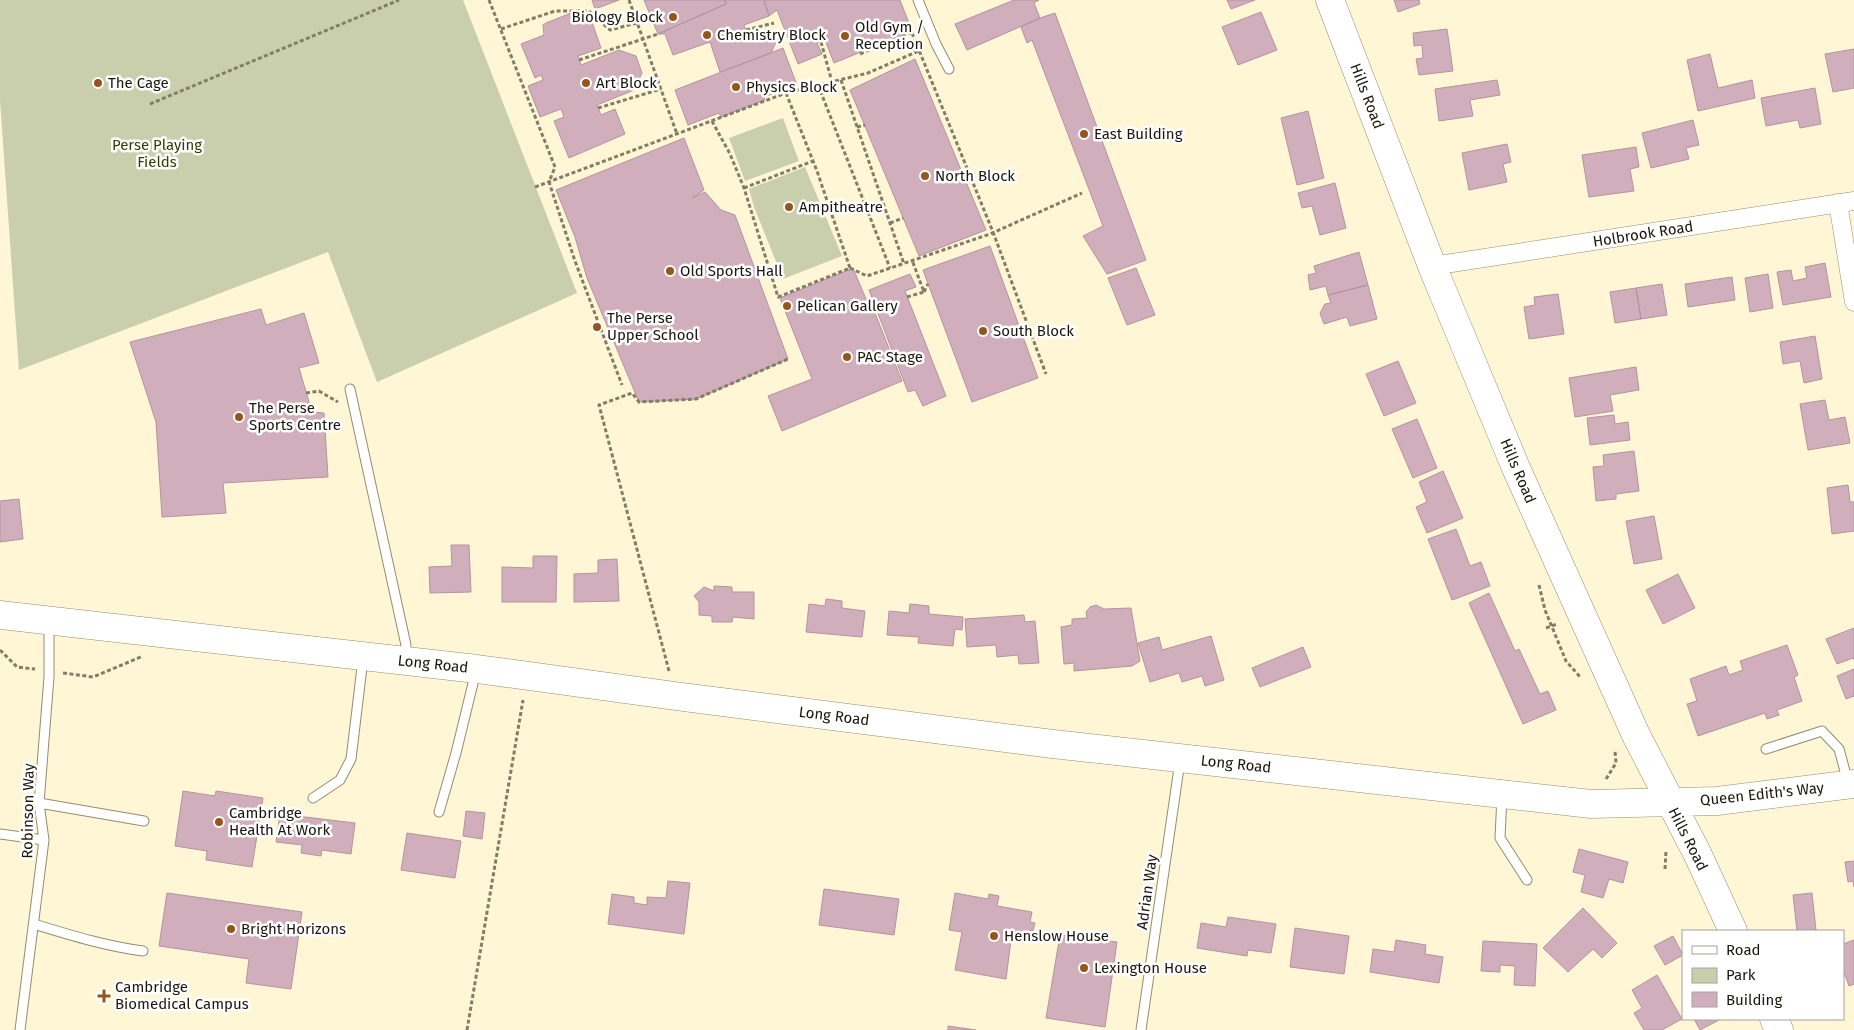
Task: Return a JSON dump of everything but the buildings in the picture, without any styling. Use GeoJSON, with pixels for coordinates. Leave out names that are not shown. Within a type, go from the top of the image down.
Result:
{"type":"FeatureCollection","features":[{"type":"Feature","properties":{"kind":"main road","name":"Hills Road"},"geometry":{"type":"LineString","coordinates":[[1330,0],[1432,266],[1516,468],[1636,735],[1698,855],[1733,930]]}},
{"type":"Feature","properties":{"kind":"main road","name":"Long Road"},"geometry":{"type":"LineString","coordinates":[[0,615],[476,668],[675,696],[1180,758],[1591,804],[1669,802]]}},
{"type":"Feature","properties":{"kind":"main road","name":"Queen Edith's Way"},"geometry":{"type":"LineString","coordinates":[[1669,802],[1721,800],[1851,784]]}},
{"type":"Feature","properties":{"kind":"street","name":"Holbrook Road"},"geometry":{"type":"LineString","coordinates":[[1432,266],[1846,202]]}},
{"type":"Feature","properties":{"kind":"street"},"geometry":{"type":"LineString","coordinates":[[1846,202],[1854,302]]}},
{"type":"Feature","properties":{"kind":"lane"},"geometry":{"type":"LineString","coordinates":[[918,0],[936,44],[949,69]]}},
{"type":"Feature","properties":{"kind":"lane"},"geometry":{"type":"LineString","coordinates":[[350,389],[406,645],[404,661]]}},
{"type":"Feature","properties":{"kind":"lane","name":"Robinson Way"},"geometry":{"type":"LineString","coordinates":[[20,1030],[44,840],[40,803],[48,677],[49,621]]}},
{"type":"Feature","properties":{"kind":"lane"},"geometry":{"type":"LineString","coordinates":[[313,798],[340,780],[351,760],[363,656]]}},
{"type":"Feature","properties":{"kind":"lane"},"geometry":{"type":"LineString","coordinates":[[439,812],[456,753],[476,668]]}},
{"type":"Feature","properties":{"kind":"lane"},"geometry":{"type":"LineString","coordinates":[[1766,749],[1822,731],[1839,749],[1851,784]]}},
{"type":"Feature","properties":{"kind":"lane","name":"Adrian Way"},"geometry":{"type":"LineString","coordinates":[[1141,1030],[1180,758]]}},
{"type":"Feature","properties":{"kind":"lane"},"geometry":{"type":"LineString","coordinates":[[1502,794],[1500,838],[1527,880]]}},
{"type":"Feature","properties":{"kind":"lane"},"geometry":{"type":"LineString","coordinates":[[40,803],[144,821]]}},
{"type":"Feature","properties":{"kind":"lane"},"geometry":{"type":"LineString","coordinates":[[0,834],[44,840]]}},
{"type":"Feature","properties":{"kind":"lane"},"geometry":{"type":"LineString","coordinates":[[34,924],[78,938],[143,951]]}},
{"type":"Feature","properties":{"kind":"path"},"geometry":{"type":"LineString","coordinates":[[150,104],[399,0]]}},
{"type":"Feature","properties":{"kind":"path"},"geometry":{"type":"LineString","coordinates":[[489,0],[555,167],[549,182],[576,262],[622,385]]}},
{"type":"Feature","properties":{"kind":"path"},"geometry":{"type":"LineString","coordinates":[[629,0],[677,134]]}},
{"type":"Feature","properties":{"kind":"path"},"geometry":{"type":"LineString","coordinates":[[501,29],[555,11],[589,11],[610,30],[637,23]]}},
{"type":"Feature","properties":{"kind":"path"},"geometry":{"type":"LineString","coordinates":[[746,30],[774,23]]}},
{"type":"Feature","properties":{"kind":"path"},"geometry":{"type":"LineString","coordinates":[[913,24],[912,33],[993,232],[1046,374]]}},
{"type":"Feature","properties":{"kind":"path"},"geometry":{"type":"LineString","coordinates":[[860,54],[912,33]]}},
{"type":"Feature","properties":{"kind":"path"},"geometry":{"type":"LineString","coordinates":[[579,60],[658,34]]}},
{"type":"Feature","properties":{"kind":"path"},"geometry":{"type":"LineString","coordinates":[[821,42],[832,82]]}},
{"type":"Feature","properties":{"kind":"path"},"geometry":{"type":"LineString","coordinates":[[535,187],[786,93],[868,73],[936,44]]}},
{"type":"Feature","properties":{"kind":"path"},"geometry":{"type":"LineString","coordinates":[[841,80],[904,264]]}},
{"type":"Feature","properties":{"kind":"path"},"geometry":{"type":"LineString","coordinates":[[818,85],[890,268]]}},
{"type":"Feature","properties":{"kind":"path"},"geometry":{"type":"LineString","coordinates":[[598,108],[661,89]]}},
{"type":"Feature","properties":{"kind":"path"},"geometry":{"type":"LineString","coordinates":[[786,93],[813,161],[850,268],[866,276],[993,232],[1082,193]]}},
{"type":"Feature","properties":{"kind":"path"},"geometry":{"type":"LineString","coordinates":[[712,121],[730,154],[744,188],[778,297],[850,268]]}},
{"type":"Feature","properties":{"kind":"path"},"geometry":{"type":"LineString","coordinates":[[857,127],[864,125]]}},
{"type":"Feature","properties":{"kind":"path"},"geometry":{"type":"LineString","coordinates":[[744,188],[813,161]]}},
{"type":"Feature","properties":{"kind":"path"},"geometry":{"type":"LineString","coordinates":[[890,223],[903,218]]}},
{"type":"Feature","properties":{"kind":"path"},"geometry":{"type":"LineString","coordinates":[[912,260],[924,292]]}},
{"type":"Feature","properties":{"kind":"path"},"geometry":{"type":"LineString","coordinates":[[576,262],[582,261]]}},
{"type":"Feature","properties":{"kind":"path"},"geometry":{"type":"LineString","coordinates":[[907,297],[924,292],[928,284]]}},
{"type":"Feature","properties":{"kind":"path"},"geometry":{"type":"LineString","coordinates":[[675,696],[599,404],[632,393],[639,402],[696,399],[788,359]]}},
{"type":"Feature","properties":{"kind":"path"},"geometry":{"type":"LineString","coordinates":[[306,393],[319,391],[354,412]]}},
{"type":"Feature","properties":{"kind":"path"},"geometry":{"type":"LineString","coordinates":[[1546,628],[1557,624]]}},
{"type":"Feature","properties":{"kind":"path"},"geometry":{"type":"LineString","coordinates":[[468,1030],[528,675]]}},
{"type":"Feature","properties":{"kind":"path"},"geometry":{"type":"LineString","coordinates":[[1605,780],[1616,763],[1615,751]]}},
{"type":"Feature","properties":{"kind":"green space","name":"Perse Playing Fields"},"geometry":{"type":"Polygon","coordinates":[[[0,0],[463,0],[577,293],[377,382],[328,252],[19,370],[0,100],[0,0]]]}},
{"type":"Feature","properties":{"kind":"green space"},"geometry":{"type":"Polygon","coordinates":[[[783,118],[799,161],[745,181],[729,138],[783,118]]]}},
{"type":"Feature","properties":{"kind":"green space"},"geometry":{"type":"Polygon","coordinates":[[[805,167],[842,256],[783,279],[754,207],[749,189],[805,167]]]}},
{"type":"Feature","properties":{"kind":"place","name":"Biology Block"},"geometry":{"type":"Point","coordinates":[673,17]}},
{"type":"Feature","properties":{"kind":"place","name":"Chemistry Block"},"geometry":{"type":"Point","coordinates":[707,35]}},
{"type":"Feature","properties":{"kind":"place","name":"Old Gym / Reception"},"geometry":{"type":"Point","coordinates":[845,36]}},
{"type":"Feature","properties":{"kind":"place","name":"The Cage"},"geometry":{"type":"Point","coordinates":[98,83]}},
{"type":"Feature","properties":{"kind":"place","name":"Art Block"},"geometry":{"type":"Point","coordinates":[586,83]}},
{"type":"Feature","properties":{"kind":"place","name":"Physics Block"},"geometry":{"type":"Point","coordinates":[736,87]}},
{"type":"Feature","properties":{"kind":"place","name":"East Building"},"geometry":{"type":"Point","coordinates":[1084,134]}},
{"type":"Feature","properties":{"kind":"place","name":"North Block"},"geometry":{"type":"Point","coordinates":[925,176]}},
{"type":"Feature","properties":{"kind":"place","name":"Ampitheatre"},"geometry":{"type":"Point","coordinates":[789,207]}},
{"type":"Feature","properties":{"kind":"place","name":"Old Sports Hall"},"geometry":{"type":"Point","coordinates":[670,271]}},
{"type":"Feature","properties":{"kind":"place","name":"Pelican Gallery"},"geometry":{"type":"Point","coordinates":[787,306]}},
{"type":"Feature","properties":{"kind":"place","name":"The Perse Upper School"},"geometry":{"type":"Point","coordinates":[597,327]}},
{"type":"Feature","properties":{"kind":"place","name":"South Block"},"geometry":{"type":"Point","coordinates":[983,331]}},
{"type":"Feature","properties":{"kind":"place","name":"PAC Stage"},"geometry":{"type":"Point","coordinates":[847,357]}},
{"type":"Feature","properties":{"kind":"place","name":"The Perse Sports Centre"},"geometry":{"type":"Point","coordinates":[239,417]}},
{"type":"Feature","properties":{"kind":"place","name":"Cambridge Health At Work"},"geometry":{"type":"Point","coordinates":[219,822]}},
{"type":"Feature","properties":{"kind":"place","name":"Bright Horizons"},"geometry":{"type":"Point","coordinates":[231,929]}},
{"type":"Feature","properties":{"kind":"place","name":"Henslow House"},"geometry":{"type":"Point","coordinates":[994,936]}},
{"type":"Feature","properties":{"kind":"place","name":"Lexington House"},"geometry":{"type":"Point","coordinates":[1084,968]}},
{"type":"Feature","properties":{"kind":"place","name":"Cambridge Biomedical Campus"},"geometry":{"type":"Point","coordinates":[104,996]}}]}
